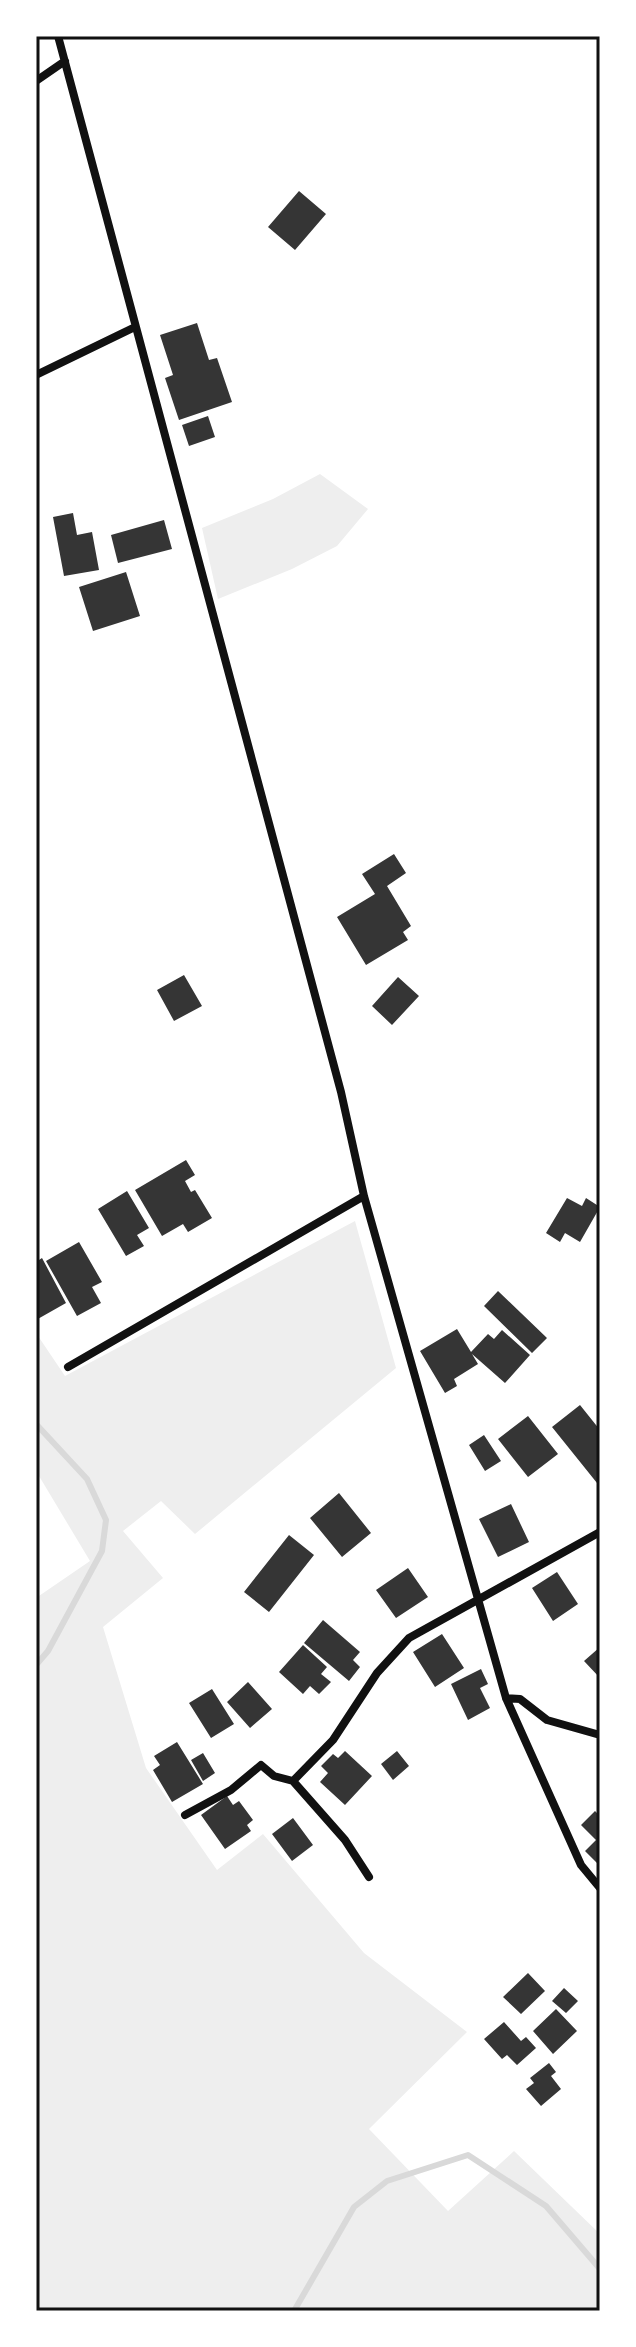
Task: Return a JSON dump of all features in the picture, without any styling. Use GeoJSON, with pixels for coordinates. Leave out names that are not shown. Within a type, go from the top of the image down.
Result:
{"type":"FeatureCollection","features":[{"type":"Feature","properties":{"kind":"street"},"geometry":{"type":"LineString","coordinates":[[58,36],[341,1092],[364,1196],[506,1698],[581,1865],[600,1888]]}},
{"type":"Feature","properties":{"kind":"street"},"geometry":{"type":"LineString","coordinates":[[36,81],[65,61]]}},
{"type":"Feature","properties":{"kind":"street"},"geometry":{"type":"LineString","coordinates":[[36,375],[135,327]]}},
{"type":"Feature","properties":{"kind":"street"},"geometry":{"type":"LineString","coordinates":[[68,1367],[364,1196]]}},
{"type":"Feature","properties":{"kind":"street"},"geometry":{"type":"LineString","coordinates":[[293,1781],[333,1740],[377,1673],[409,1638],[479,1602],[600,1532]]}},
{"type":"Feature","properties":{"kind":"street"},"geometry":{"type":"LineString","coordinates":[[506,1698],[520,1699],[547,1720],[600,1735]]}},
{"type":"Feature","properties":{"kind":"street"},"geometry":{"type":"LineString","coordinates":[[185,1815],[231,1790],[261,1765],[274,1776],[293,1781],[345,1840],[369,1877]]}},
{"type":"Feature","properties":{"kind":"shaded area"},"geometry":{"type":"Polygon","coordinates":[[[320,474],[368,509],[337,546],[292,569],[218,599],[202,528],[273,499],[320,474]]]}},
{"type":"Feature","properties":{"kind":"shaded area"},"geometry":{"type":"Polygon","coordinates":[[[355,1221],[396,1368],[195,1534],[161,1501],[123,1531],[163,1578],[103,1627],[146,1768],[217,1870],[263,1834],[364,1953],[467,2032],[369,2129],[448,2211],[514,2151],[600,2234],[600,2311],[36,2311],[36,1598],[90,1561],[36,1471],[36,1333],[65,1376],[355,1221]]]}},
{"type":"Feature","properties":{"kind":"building"},"geometry":{"type":"Polygon","coordinates":[[[299,191],[326,214],[295,250],[268,227],[299,191]]]}},
{"type":"Feature","properties":{"kind":"building"},"geometry":{"type":"Polygon","coordinates":[[[197,323],[209,360],[217,358],[232,402],[179,420],[165,378],[173,375],[160,335],[197,323]]]}},
{"type":"Feature","properties":{"kind":"building"},"geometry":{"type":"Polygon","coordinates":[[[208,416],[215,437],[189,446],[182,425],[208,416]]]}},
{"type":"Feature","properties":{"kind":"building"},"geometry":{"type":"Polygon","coordinates":[[[73,513],[77,535],[92,532],[99,570],[64,576],[53,517],[73,513]]]}},
{"type":"Feature","properties":{"kind":"building"},"geometry":{"type":"Polygon","coordinates":[[[164,520],[172,549],[118,563],[111,535],[164,520]]]}},
{"type":"Feature","properties":{"kind":"building"},"geometry":{"type":"Polygon","coordinates":[[[126,572],[140,616],[93,631],[79,587],[126,572]]]}},
{"type":"Feature","properties":{"kind":"building"},"geometry":{"type":"Polygon","coordinates":[[[394,854],[406,873],[387,886],[411,926],[403,932],[408,940],[366,965],[337,917],[375,894],[362,874],[394,854]]]}},
{"type":"Feature","properties":{"kind":"building"},"geometry":{"type":"Polygon","coordinates":[[[184,975],[202,1006],[174,1021],[157,990],[184,975]]]}},
{"type":"Feature","properties":{"kind":"building"},"geometry":{"type":"Polygon","coordinates":[[[398,977],[419,996],[392,1025],[372,1006],[398,977]]]}},
{"type":"Feature","properties":{"kind":"building"},"geometry":{"type":"Polygon","coordinates":[[[186,1160],[195,1175],[185,1181],[191,1192],[195,1190],[212,1218],[188,1232],[183,1224],[162,1236],[135,1190],[186,1160]]]}},
{"type":"Feature","properties":{"kind":"building"},"geometry":{"type":"Polygon","coordinates":[[[127,1191],[149,1228],[137,1235],[144,1246],[126,1256],[98,1209],[127,1191]]]}},
{"type":"Feature","properties":{"kind":"building"},"geometry":{"type":"Polygon","coordinates":[[[567,1198],[582,1206],[586,1198],[600,1207],[580,1242],[565,1233],[560,1242],[546,1233],[567,1198]]]}},
{"type":"Feature","properties":{"kind":"building"},"geometry":{"type":"Polygon","coordinates":[[[79,1242],[102,1282],[92,1287],[101,1303],[77,1316],[46,1261],[79,1242]]]}},
{"type":"Feature","properties":{"kind":"building"},"geometry":{"type":"Polygon","coordinates":[[[42,1258],[66,1303],[36,1320],[36,1262],[42,1258]]]}},
{"type":"Feature","properties":{"kind":"building"},"geometry":{"type":"Polygon","coordinates":[[[498,1291],[547,1338],[532,1353],[484,1306],[498,1291]]]}},
{"type":"Feature","properties":{"kind":"building"},"geometry":{"type":"Polygon","coordinates":[[[457,1329],[471,1352],[488,1334],[494,1339],[502,1330],[530,1355],[505,1383],[472,1354],[478,1364],[454,1379],[457,1386],[445,1393],[420,1351],[457,1329]]]}},
{"type":"Feature","properties":{"kind":"building"},"geometry":{"type":"Polygon","coordinates":[[[580,1405],[600,1430],[600,1481],[597,1483],[552,1427],[580,1405]]]}},
{"type":"Feature","properties":{"kind":"building"},"geometry":{"type":"Polygon","coordinates":[[[528,1416],[558,1454],[528,1477],[498,1439],[528,1416]]]}},
{"type":"Feature","properties":{"kind":"building"},"geometry":{"type":"Polygon","coordinates":[[[484,1435],[501,1461],[485,1471],[469,1445],[484,1435]]]}},
{"type":"Feature","properties":{"kind":"building"},"geometry":{"type":"Polygon","coordinates":[[[339,1493],[371,1533],[342,1557],[310,1518],[339,1493]]]}},
{"type":"Feature","properties":{"kind":"building"},"geometry":{"type":"Polygon","coordinates":[[[511,1504],[529,1542],[498,1557],[479,1519],[511,1504]]]}},
{"type":"Feature","properties":{"kind":"building"},"geometry":{"type":"Polygon","coordinates":[[[289,1535],[314,1555],[269,1612],[244,1592],[289,1535]]]}},
{"type":"Feature","properties":{"kind":"building"},"geometry":{"type":"Polygon","coordinates":[[[408,1568],[428,1597],[396,1618],[376,1590],[408,1568]]]}},
{"type":"Feature","properties":{"kind":"building"},"geometry":{"type":"Polygon","coordinates":[[[557,1572],[578,1604],[553,1621],[532,1588],[557,1572]]]}},
{"type":"Feature","properties":{"kind":"building"},"geometry":{"type":"Polygon","coordinates":[[[323,1620],[360,1652],[353,1660],[360,1667],[349,1681],[304,1643],[323,1620]]]}},
{"type":"Feature","properties":{"kind":"building"},"geometry":{"type":"Polygon","coordinates":[[[442,1634],[464,1668],[435,1687],[413,1652],[442,1634]]]}},
{"type":"Feature","properties":{"kind":"building"},"geometry":{"type":"Polygon","coordinates":[[[303,1645],[327,1667],[321,1674],[331,1682],[319,1694],[310,1686],[303,1694],[279,1672],[303,1645]]]}},
{"type":"Feature","properties":{"kind":"building"},"geometry":{"type":"Polygon","coordinates":[[[600,1647],[600,1678],[584,1661],[600,1647]]]}},
{"type":"Feature","properties":{"kind":"building"},"geometry":{"type":"Polygon","coordinates":[[[481,1669],[488,1684],[480,1688],[490,1708],[468,1720],[451,1684],[481,1669]]]}},
{"type":"Feature","properties":{"kind":"building"},"geometry":{"type":"Polygon","coordinates":[[[248,1682],[272,1709],[250,1728],[227,1702],[248,1682]]]}},
{"type":"Feature","properties":{"kind":"building"},"geometry":{"type":"Polygon","coordinates":[[[212,1689],[234,1724],[211,1738],[189,1703],[212,1689]]]}},
{"type":"Feature","properties":{"kind":"building"},"geometry":{"type":"Polygon","coordinates":[[[177,1742],[203,1784],[172,1802],[153,1770],[160,1765],[154,1756],[177,1742]]]}},
{"type":"Feature","properties":{"kind":"building"},"geometry":{"type":"Polygon","coordinates":[[[345,1751],[372,1776],[345,1805],[320,1782],[328,1773],[321,1766],[333,1754],[338,1758],[345,1751]]]}},
{"type":"Feature","properties":{"kind":"building"},"geometry":{"type":"Polygon","coordinates":[[[397,1751],[409,1766],[393,1780],[381,1764],[397,1751]]]}},
{"type":"Feature","properties":{"kind":"building"},"geometry":{"type":"Polygon","coordinates":[[[203,1753],[215,1773],[203,1781],[191,1760],[203,1753]]]}},
{"type":"Feature","properties":{"kind":"building"},"geometry":{"type":"Polygon","coordinates":[[[227,1796],[233,1805],[239,1801],[253,1820],[247,1825],[251,1831],[225,1849],[201,1815],[227,1796]]]}},
{"type":"Feature","properties":{"kind":"building"},"geometry":{"type":"Polygon","coordinates":[[[595,1811],[600,1816],[600,1866],[585,1851],[596,1840],[581,1825],[595,1811]]]}},
{"type":"Feature","properties":{"kind":"building"},"geometry":{"type":"Polygon","coordinates":[[[293,1818],[313,1845],[292,1861],[272,1834],[293,1818]]]}},
{"type":"Feature","properties":{"kind":"building"},"geometry":{"type":"Polygon","coordinates":[[[528,1973],[545,1991],[521,2014],[503,1997],[528,1973]]]}},
{"type":"Feature","properties":{"kind":"building"},"geometry":{"type":"Polygon","coordinates":[[[564,1988],[578,2001],[566,2013],[552,2001],[564,1988]]]}},
{"type":"Feature","properties":{"kind":"building"},"geometry":{"type":"Polygon","coordinates":[[[556,2009],[577,2031],[553,2054],[533,2031],[556,2009]]]}},
{"type":"Feature","properties":{"kind":"building"},"geometry":{"type":"Polygon","coordinates":[[[504,2022],[521,2041],[526,2037],[536,2048],[517,2065],[507,2055],[502,2059],[484,2039],[504,2022]]]}},
{"type":"Feature","properties":{"kind":"building"},"geometry":{"type":"Polygon","coordinates":[[[549,2063],[556,2072],[551,2076],[561,2089],[541,2106],[526,2089],[534,2083],[530,2078],[549,2063]]]}},
{"type":"Feature","properties":{"kind":"waterway"},"geometry":{"type":"LineString","coordinates":[[36,1424],[87,1479],[106,1520],[102,1551],[48,1651],[36,1665]]}},
{"type":"Feature","properties":{"kind":"waterway"},"geometry":{"type":"LineString","coordinates":[[294,2311],[354,2207],[387,2181],[468,2155],[546,2206],[600,2269]]}}]}
